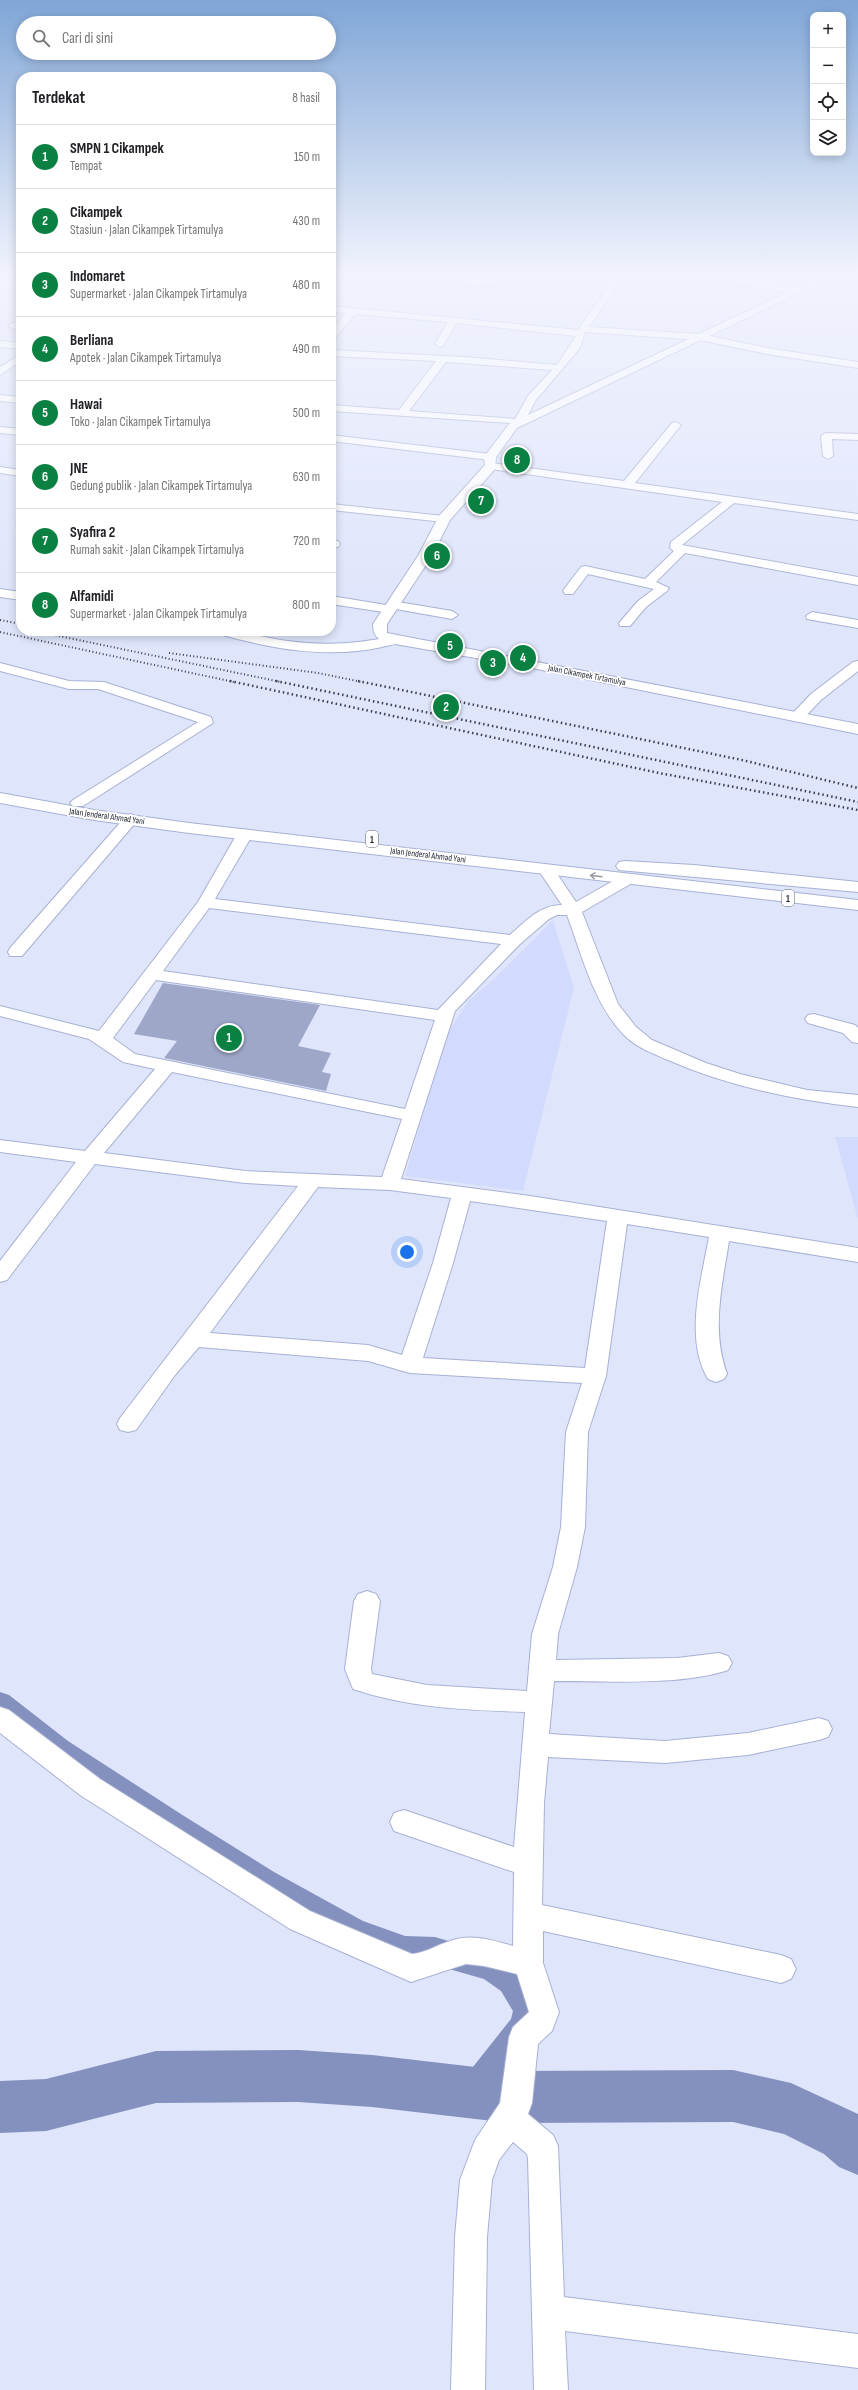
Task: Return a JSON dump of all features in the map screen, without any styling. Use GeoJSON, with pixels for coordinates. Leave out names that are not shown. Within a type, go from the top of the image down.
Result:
{"type":"FeatureCollection","features":[{"type":"Feature","properties":{"kind":"main road","name":"Jalan Cikampek Tirtamulya"},"geometry":{"type":"LineString","coordinates":[[605,382],[519,422],[491,462],[444,518],[424,556],[380,624],[380,633],[382,636],[395,640],[527,663],[858,729]]}},
{"type":"Feature","properties":{"kind":"main road","name":"Jalan Jenderal Ahmad Yani"},"geometry":{"type":"LineString","coordinates":[[0,788],[78,803],[251,825],[858,894]]}},
{"type":"Feature","properties":{"kind":"main road","name":"Jalan Jenderal Ahmad Yani"},"geometry":{"type":"LineString","coordinates":[[0,798],[38,806],[245,834],[660,884],[858,905]]}},
{"type":"Feature","properties":{"kind":"main road"},"geometry":{"type":"LineString","coordinates":[[610,865],[694,870],[858,887]]}},
{"type":"Feature","properties":{"kind":"main road"},"geometry":{"type":"LineString","coordinates":[[660,884],[700,896],[858,915]]}},
{"type":"Feature","properties":{"kind":"street"},"geometry":{"type":"LineString","coordinates":[[402,413],[426,382]]}},
{"type":"Feature","properties":{"kind":"street"},"geometry":{"type":"LineString","coordinates":[[336,408],[519,422],[524,407],[547,382]]}},
{"type":"Feature","properties":{"kind":"street"},"geometry":{"type":"LineString","coordinates":[[0,398],[16,400]]}},
{"type":"Feature","properties":{"kind":"street"},"geometry":{"type":"LineString","coordinates":[[627,485],[676,425]]}},
{"type":"Feature","properties":{"kind":"street"},"geometry":{"type":"LineString","coordinates":[[0,430],[16,432]]}},
{"type":"Feature","properties":{"kind":"street"},"geometry":{"type":"LineString","coordinates":[[828,456],[826,436],[858,437]]}},
{"type":"Feature","properties":{"kind":"street"},"geometry":{"type":"LineString","coordinates":[[336,439],[491,462],[627,485],[858,517]]}},
{"type":"Feature","properties":{"kind":"street"},"geometry":{"type":"LineString","coordinates":[[0,470],[16,472]]}},
{"type":"Feature","properties":{"kind":"street"},"geometry":{"type":"LineString","coordinates":[[731,500],[675,545],[682,550],[858,581]]}},
{"type":"Feature","properties":{"kind":"street"},"geometry":{"type":"LineString","coordinates":[[336,507],[444,518]]}},
{"type":"Feature","properties":{"kind":"street"},"geometry":{"type":"LineString","coordinates":[[648,582],[682,550]]}},
{"type":"Feature","properties":{"kind":"street"},"geometry":{"type":"LineString","coordinates":[[569,591],[585,570],[648,582],[663,588],[642,604],[625,622]]}},
{"type":"Feature","properties":{"kind":"street"},"geometry":{"type":"LineString","coordinates":[[336,601],[452,615]]}},
{"type":"Feature","properties":{"kind":"street"},"geometry":{"type":"LineString","coordinates":[[812,616],[858,624]]}},
{"type":"Feature","properties":{"kind":"street"},"geometry":{"type":"LineString","coordinates":[[241,636],[301,647],[361,647],[395,640]]}},
{"type":"Feature","properties":{"kind":"street"},"geometry":{"type":"LineString","coordinates":[[797,717],[816,697],[858,664]]}},
{"type":"Feature","properties":{"kind":"street"},"geometry":{"type":"LineString","coordinates":[[0,667],[69,685],[99,685],[206,720],[206,723],[180,740],[78,803]]}},
{"type":"Feature","properties":{"kind":"street"},"geometry":{"type":"LineString","coordinates":[[16,952],[131,819]]}},
{"type":"Feature","properties":{"kind":"street"},"geometry":{"type":"LineString","coordinates":[[103,1038],[204,903],[245,834]]}},
{"type":"Feature","properties":{"kind":"street"},"geometry":{"type":"LineString","coordinates":[[547,870],[573,910],[610,1005],[630,1031],[646,1044],[692,1065],[734,1078],[807,1096],[858,1101]]}},
{"type":"Feature","properties":{"kind":"street"},"geometry":{"type":"LineString","coordinates":[[390,1184],[444,1016],[455,999],[514,940],[543,915],[555,910],[573,910],[626,880]]}},
{"type":"Feature","properties":{"kind":"street"},"geometry":{"type":"LineString","coordinates":[[204,903],[514,940]]}},
{"type":"Feature","properties":{"kind":"street"},"geometry":{"type":"LineString","coordinates":[[151,974],[444,1016]]}},
{"type":"Feature","properties":{"kind":"street"},"geometry":{"type":"LineString","coordinates":[[0,1012],[103,1038],[125,1056],[167,1066],[413,1116]]}},
{"type":"Feature","properties":{"kind":"street"},"geometry":{"type":"LineString","coordinates":[[814,1020],[849,1029],[858,1038]]}},
{"type":"Feature","properties":{"kind":"street"},"geometry":{"type":"LineString","coordinates":[[0,1274],[91,1156],[167,1066]]}},
{"type":"Feature","properties":{"kind":"street"},"geometry":{"type":"LineString","coordinates":[[0,1146],[246,1176],[390,1184],[530,1202],[618,1217],[720,1231],[858,1255]]}},
{"type":"Feature","properties":{"kind":"street"},"geometry":{"type":"LineString","coordinates":[[128,1424],[167,1370],[194,1339],[313,1180]]}},
{"type":"Feature","properties":{"kind":"street"},"geometry":{"type":"LineString","coordinates":[[410,1365],[443,1263],[462,1194]]}},
{"type":"Feature","properties":{"kind":"street"},"geometry":{"type":"LineString","coordinates":[[468,2390],[471,2237],[476,2180],[486,2151],[513,2111],[524,2037],[541,2021],[544,2012],[528,1963],[528,1863],[535,1746],[543,1671],[545,1634],[565,1568],[573,1526],[577,1432],[595,1376],[618,1217]]}},
{"type":"Feature","properties":{"kind":"street"},"geometry":{"type":"LineString","coordinates":[[716,1374],[710,1360],[708,1338],[709,1311],[720,1231]]}},
{"type":"Feature","properties":{"kind":"street"},"geometry":{"type":"LineString","coordinates":[[194,1339],[368,1353],[410,1365],[595,1376]]}},
{"type":"Feature","properties":{"kind":"street"},"geometry":{"type":"LineString","coordinates":[[367,1601],[358,1669],[362,1681],[406,1692],[474,1699],[539,1702]]}},
{"type":"Feature","properties":{"kind":"street"},"geometry":{"type":"LineString","coordinates":[[543,1671],[677,1669],[719,1663]]}},
{"type":"Feature","properties":{"kind":"street"},"geometry":{"type":"LineString","coordinates":[[0,1718],[90,1787],[216,1865],[300,1920],[403,1966],[417,1968],[456,1955],[528,1963]]}},
{"type":"Feature","properties":{"kind":"street"},"geometry":{"type":"LineString","coordinates":[[535,1746],[665,1752],[748,1744],[819,1729]]}},
{"type":"Feature","properties":{"kind":"street"},"geometry":{"type":"LineString","coordinates":[[404,1822],[500,1856],[528,1863]]}},
{"type":"Feature","properties":{"kind":"street"},"geometry":{"type":"LineString","coordinates":[[528,1915],[781,1969]]}},
{"type":"Feature","properties":{"kind":"street"},"geometry":{"type":"LineString","coordinates":[[513,2111],[542,2146],[551,2390]]}},
{"type":"Feature","properties":{"kind":"street"},"geometry":{"type":"LineString","coordinates":[[547,2312],[858,2351]]}},
{"type":"Feature","properties":{"kind":"shaded area"},"geometry":{"type":"Polygon","coordinates":[[[553,920],[574,988],[523,1191],[405,1176],[446,1035],[469,1000],[493,980],[553,920]]]}},
{"type":"Feature","properties":{"kind":"shaded area"},"geometry":{"type":"Polygon","coordinates":[[[835,1137],[858,1137],[858,1219],[835,1137]]]}},
{"type":"Feature","properties":{"kind":"building"},"geometry":{"type":"Polygon","coordinates":[[[163,983],[320,1005],[298,1046],[331,1053],[322,1072],[331,1074],[326,1091],[164,1058],[177,1041],[134,1034],[163,983]]]}},
{"type":"Feature","properties":{"kind":"waterway"},"geometry":{"type":"LineString","coordinates":[[0,1703],[59,1749],[174,1825],[264,1881],[353,1930],[405,1950],[435,1951],[492,1968],[512,1981],[528,2009],[526,2023],[517,2038],[472,2093]]}},
{"type":"Feature","properties":{"kind":"waterway"},"geometry":{"type":"LineString","coordinates":[[0,2107],[46,2105],[156,2077],[298,2076],[372,2081],[511,2097],[733,2096],[791,2109],[843,2135],[858,2148]]}},
{"type":"Feature","properties":{"kind":"railway"},"geometry":{"type":"LineString","coordinates":[[0,620],[16,623]]}},
{"type":"Feature","properties":{"kind":"railway"},"geometry":{"type":"LineString","coordinates":[[0,632],[16,635]]}},
{"type":"Feature","properties":{"kind":"railway"},"geometry":{"type":"LineString","coordinates":[[19,636],[234,682]]}},
{"type":"Feature","properties":{"kind":"railway"},"geometry":{"type":"LineString","coordinates":[[59,636],[281,682]]}},
{"type":"Feature","properties":{"kind":"railway"},"geometry":{"type":"LineString","coordinates":[[169,653],[318,673],[362,682]]}},
{"type":"Feature","properties":{"kind":"railway"},"geometry":{"type":"LineString","coordinates":[[230,681],[659,773],[858,810]]}},
{"type":"Feature","properties":{"kind":"railway"},"geometry":{"type":"LineString","coordinates":[[276,681],[858,802]]}},
{"type":"Feature","properties":{"kind":"railway"},"geometry":{"type":"LineString","coordinates":[[358,681],[742,760],[858,788]]}},
{"type":"Feature","properties":{"kind":"place","name":"Alfamidi"},"geometry":{"type":"Point","coordinates":[517,460]}},
{"type":"Feature","properties":{"kind":"place","name":"Syafira 2"},"geometry":{"type":"Point","coordinates":[481,501]}},
{"type":"Feature","properties":{"kind":"place","name":"JNE"},"geometry":{"type":"Point","coordinates":[437,556]}},
{"type":"Feature","properties":{"kind":"place","name":"Hawai"},"geometry":{"type":"Point","coordinates":[450,646]}},
{"type":"Feature","properties":{"kind":"place","name":"Berliana"},"geometry":{"type":"Point","coordinates":[523,658]}},
{"type":"Feature","properties":{"kind":"place","name":"Indomaret"},"geometry":{"type":"Point","coordinates":[493,663]}},
{"type":"Feature","properties":{"kind":"place","name":"Cikampek"},"geometry":{"type":"Point","coordinates":[446,707]}},
{"type":"Feature","properties":{"kind":"place","name":"SMPN 1 Cikampek"},"geometry":{"type":"Point","coordinates":[229,1038]}}]}
